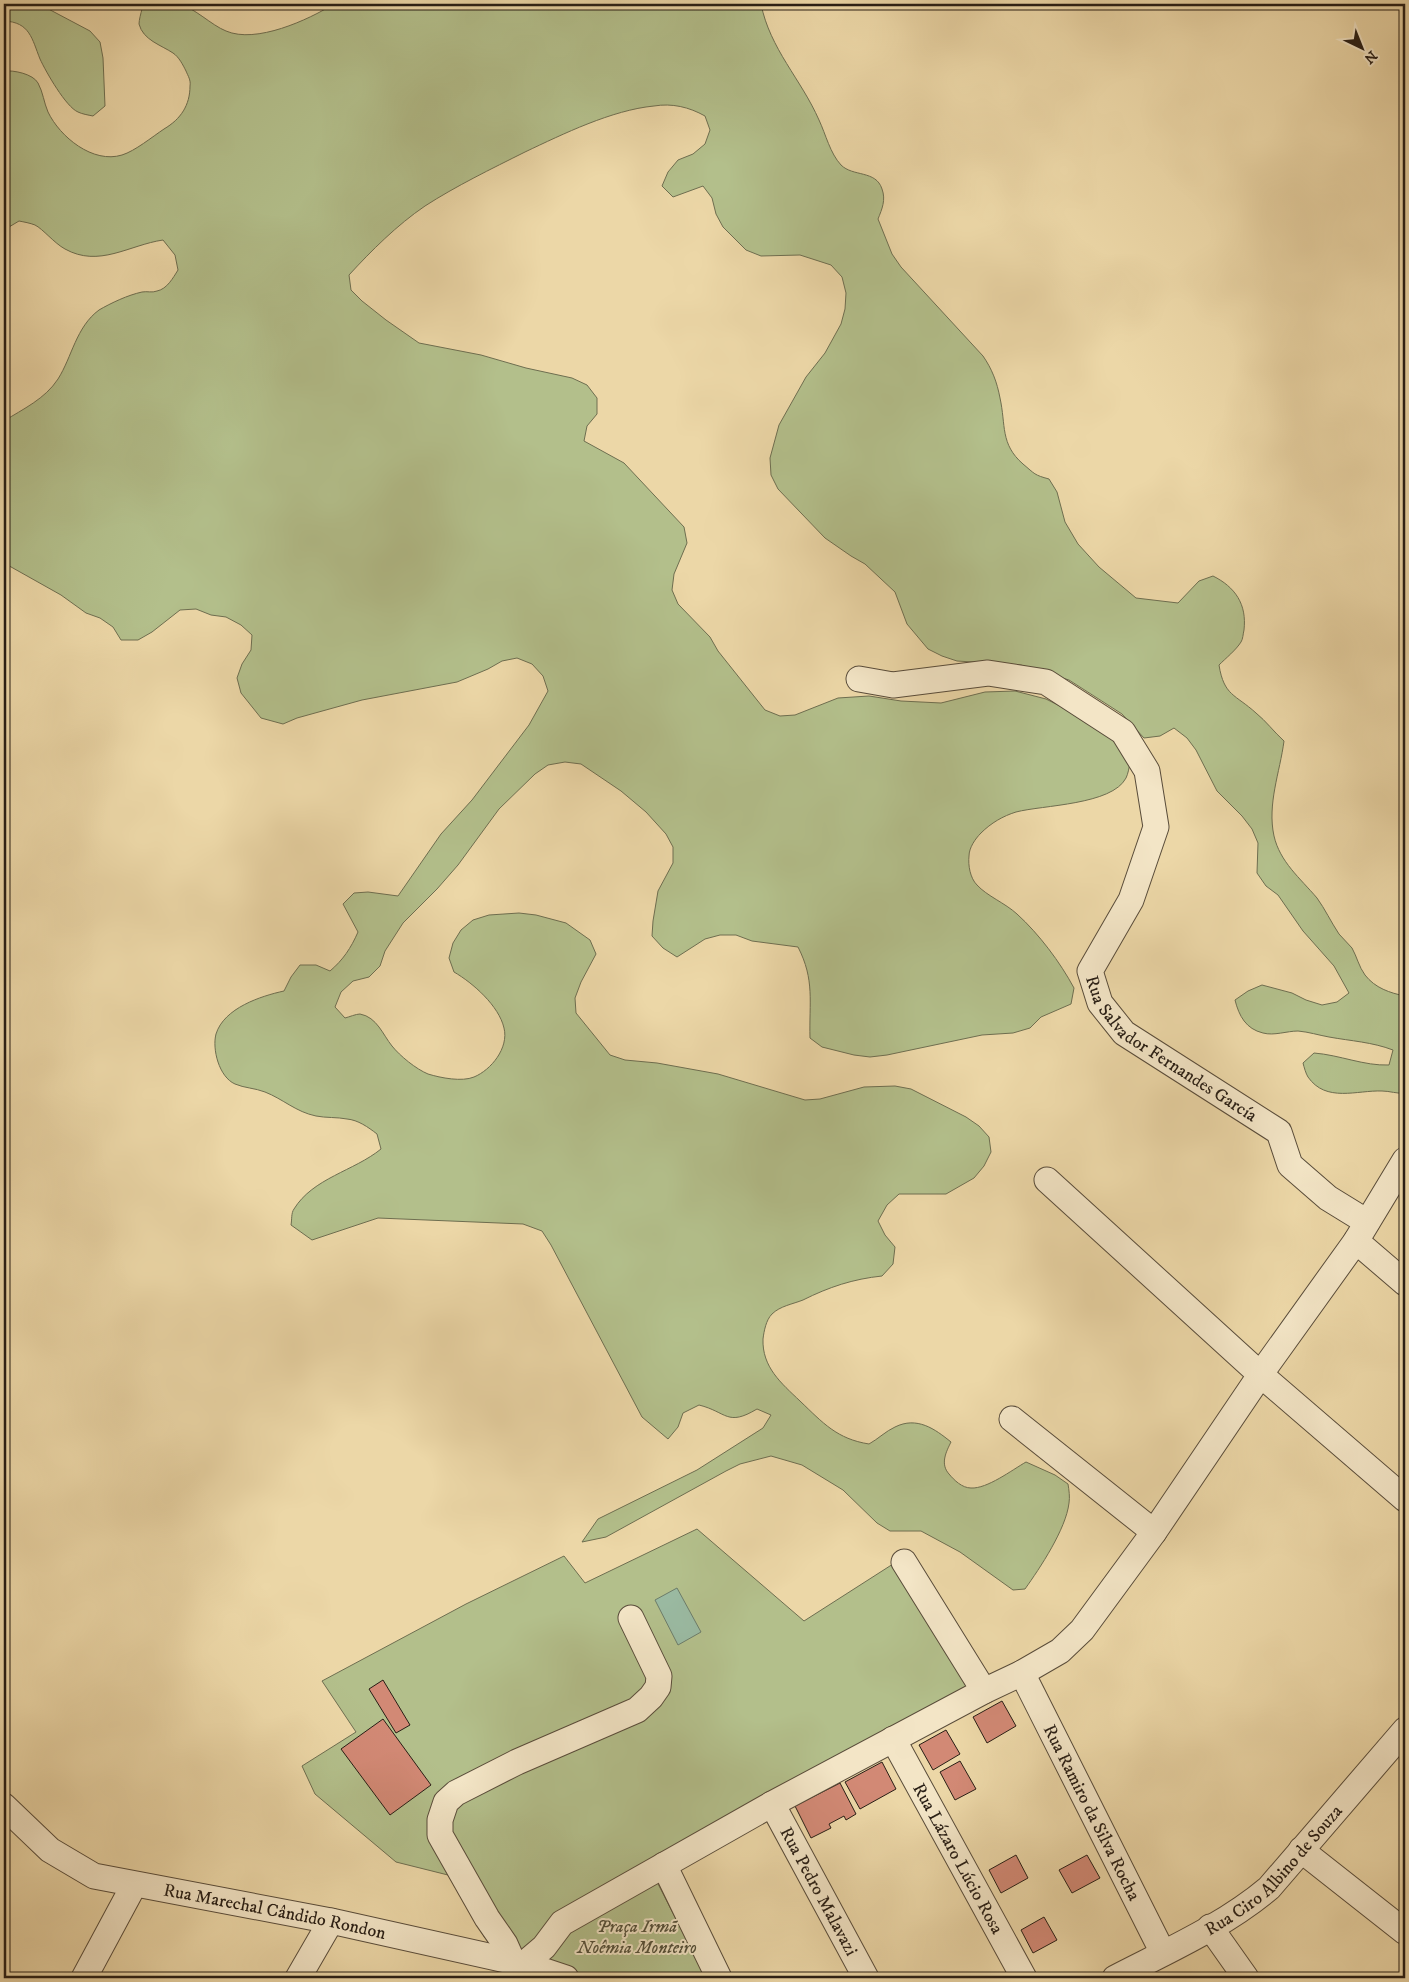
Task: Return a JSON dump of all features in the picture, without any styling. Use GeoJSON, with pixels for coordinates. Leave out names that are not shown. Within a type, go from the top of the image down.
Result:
{"type":"FeatureCollection","features":[{"type":"Feature","properties":{"kind":"street","name":"Rua Salvador Fernandes García"},"geometry":{"type":"LineString","coordinates":[[859,679],[894,686],[988,673],[1046,682],[1123,732],[1146,771],[1156,827],[1131,900],[1090,971],[1100,1003],[1124,1033],[1279,1132],[1290,1165],[1362,1231],[1405,1283]]}},
{"type":"Feature","properties":{"kind":"street"},"geometry":{"type":"LineString","coordinates":[[632,1618],[659,1676],[658,1687],[651,1697],[637,1710],[517,1762],[456,1793],[446,1802],[440,1820],[440,1836],[517,1968],[544,1946],[562,1923],[772,1804],[984,1691],[1022,1673],[1060,1650],[1082,1630],[1154,1532],[1362,1231],[1405,1160]]}},
{"type":"Feature","properties":{"kind":"street"},"geometry":{"type":"LineString","coordinates":[[1047,1180],[1261,1375],[1405,1499]]}},
{"type":"Feature","properties":{"kind":"street"},"geometry":{"type":"LineString","coordinates":[[1012,1420],[1154,1532]]}},
{"type":"Feature","properties":{"kind":"street"},"geometry":{"type":"LineString","coordinates":[[904,1562],[984,1691]]}},
{"type":"Feature","properties":{"kind":"street","name":"Rua Ramiro da Silva Rocha"},"geometry":{"type":"LineString","coordinates":[[1022,1673],[1163,1953]]}},
{"type":"Feature","properties":{"kind":"street","name":"Rua Ciro Albino de Souza"},"geometry":{"type":"LineString","coordinates":[[1115,1978],[1210,1927],[1252,1902],[1269,1888],[1405,1730]]}},
{"type":"Feature","properties":{"kind":"street","name":"Rua Lázaro Lúcio Rosa"},"geometry":{"type":"LineString","coordinates":[[893,1740],[1024,1978]]}},
{"type":"Feature","properties":{"kind":"street","name":"Rua Pedro Malavazi"},"geometry":{"type":"LineString","coordinates":[[772,1804],[866,1978]]}},
{"type":"Feature","properties":{"kind":"street","name":"Rua Marechal Cândido Rondon"},"geometry":{"type":"LineString","coordinates":[[4,1806],[50,1850],[94,1876],[331,1921],[517,1968],[566,1978]]}},
{"type":"Feature","properties":{"kind":"street"},"geometry":{"type":"LineString","coordinates":[[1301,1850],[1405,1932]]}},
{"type":"Feature","properties":{"kind":"street"},"geometry":{"type":"LineString","coordinates":[[664,1865],[719,1978]]}},
{"type":"Feature","properties":{"kind":"street"},"geometry":{"type":"LineString","coordinates":[[84,1978],[134,1885]]}},
{"type":"Feature","properties":{"kind":"street"},"geometry":{"type":"LineString","coordinates":[[298,1978],[331,1921]]}},
{"type":"Feature","properties":{"kind":"street"},"geometry":{"type":"LineString","coordinates":[[1210,1927],[1246,1978]]}},
{"type":"Feature","properties":{"kind":"green space"},"geometry":{"type":"Polygon","coordinates":[[[4,4],[39,4],[90,31],[100,42],[103,58],[105,106],[93,116],[73,109],[51,80],[29,33],[25,28],[13,22],[4,21],[4,4]]]}},
{"type":"Feature","properties":{"kind":"green space"},"geometry":{"type":"Polygon","coordinates":[[[149,4],[179,4],[191,9],[226,31],[252,35],[296,23],[334,4],[761,4],[771,35],[812,105],[837,160],[846,169],[870,176],[879,183],[884,201],[878,219],[892,254],[901,267],[983,356],[992,371],[997,387],[1005,434],[1011,449],[1016,457],[1033,472],[1049,479],[1057,492],[1065,522],[1078,544],[1099,567],[1136,598],[1178,603],[1199,581],[1213,576],[1228,585],[1238,597],[1244,612],[1242,639],[1219,665],[1227,689],[1260,716],[1284,741],[1272,812],[1272,824],[1277,845],[1286,862],[1317,898],[1339,934],[1352,948],[1361,969],[1369,980],[1383,989],[1405,996],[1405,1093],[1372,1091],[1333,1093],[1315,1085],[1308,1077],[1303,1063],[1314,1053],[1370,1064],[1389,1065],[1393,1050],[1369,1043],[1302,1031],[1263,1033],[1252,1028],[1244,1021],[1235,1000],[1248,991],[1262,985],[1292,993],[1322,1005],[1337,1002],[1349,993],[1334,966],[1303,931],[1278,895],[1266,886],[1257,873],[1258,843],[1252,829],[1217,791],[1196,750],[1187,738],[1174,728],[1160,736],[1144,738],[1122,714],[1069,680],[1021,665],[957,661],[928,649],[907,624],[895,592],[865,564],[825,538],[778,489],[771,475],[770,458],[779,425],[806,377],[825,353],[841,324],[845,309],[846,293],[842,277],[831,265],[800,255],[761,256],[746,250],[723,227],[716,214],[712,198],[703,186],[673,197],[662,186],[668,172],[678,160],[693,154],[705,144],[710,130],[705,116],[680,106],[667,105],[638,108],[621,112],[555,138],[474,178],[425,206],[404,221],[349,275],[351,290],[362,301],[419,343],[481,355],[526,368],[572,378],[587,385],[597,398],[597,414],[587,426],[584,441],[624,463],[684,527],[687,543],[674,574],[672,590],[678,604],[710,637],[718,651],[765,710],[780,716],[795,715],[838,698],[869,696],[901,701],[941,703],[985,692],[1015,691],[1046,699],[1060,706],[1111,739],[1122,750],[1130,763],[1126,778],[1118,787],[1107,794],[1092,799],[1016,812],[1006,816],[993,823],[981,833],[970,850],[969,867],[975,882],[986,893],[1012,910],[1033,930],[1056,958],[1074,988],[1071,1004],[1041,1017],[1030,1028],[1013,1033],[982,1035],[870,1057],[822,1047],[810,1038],[809,981],[798,947],[752,941],[736,935],[720,935],[705,939],[677,957],[663,948],[652,936],[658,891],[673,863],[673,847],[666,834],[646,812],[621,791],[581,764],[565,762],[548,765],[535,774],[499,809],[458,865],[403,923],[385,951],[380,966],[369,977],[353,981],[341,992],[335,1007],[345,1018],[360,1014],[371,1019],[399,1054],[423,1072],[451,1079],[474,1077],[487,1069],[497,1057],[504,1043],[504,1028],[497,1012],[484,996],[469,982],[454,972],[449,958],[453,943],[461,930],[473,920],[489,915],[519,913],[536,915],[566,923],[590,940],[596,954],[575,998],[576,1013],[610,1055],[625,1060],[657,1063],[718,1074],[805,1100],[820,1099],[864,1087],[895,1086],[911,1089],[966,1117],[979,1126],[989,1137],[991,1152],[984,1166],[974,1178],[946,1194],[899,1194],[887,1205],[878,1221],[885,1235],[895,1247],[893,1264],[882,1276],[841,1284],[779,1309],[770,1316],[763,1339],[766,1358],[774,1374],[786,1388],[824,1423],[839,1434],[858,1442],[869,1444],[895,1427],[903,1424],[918,1423],[939,1433],[951,1442],[944,1462],[946,1470],[953,1479],[964,1487],[971,1488],[984,1485],[1026,1462],[1055,1475],[1068,1484],[1069,1503],[1063,1524],[1045,1559],[1025,1589],[1013,1590],[960,1552],[921,1531],[890,1531],[877,1523],[843,1490],[802,1465],[771,1456],[740,1464],[606,1537],[582,1542],[598,1519],[697,1470],[763,1428],[771,1415],[757,1409],[739,1417],[733,1417],[699,1405],[683,1413],[678,1427],[668,1439],[642,1417],[542,1231],[523,1224],[378,1218],[312,1240],[291,1225],[294,1209],[302,1198],[323,1182],[370,1157],[381,1149],[377,1134],[355,1121],[309,1114],[265,1092],[235,1084],[229,1080],[221,1069],[216,1055],[215,1040],[220,1025],[235,1010],[244,1005],[265,996],[284,991],[300,965],[316,965],[330,971],[339,963],[358,932],[343,904],[354,893],[368,892],[398,896],[441,834],[472,800],[529,725],[548,691],[543,676],[532,664],[517,658],[502,661],[457,682],[362,700],[297,718],[283,724],[261,718],[241,693],[237,678],[242,664],[251,650],[252,635],[241,625],[226,617],[211,615],[196,609],[180,610],[152,632],[138,640],[121,640],[113,627],[100,618],[86,613],[61,595],[4,563],[4,421],[33,403],[53,386],[85,325],[99,310],[131,295],[161,290],[169,283],[178,270],[175,255],[163,240],[114,254],[90,256],[65,249],[35,225],[19,221],[4,230],[4,71],[23,73],[36,80],[53,121],[69,139],[79,146],[100,156],[111,157],[127,153],[175,121],[183,111],[190,93],[190,80],[179,59],[173,53],[153,42],[141,30],[139,24],[142,9],[149,4]]]}},
{"type":"Feature","properties":{"kind":"green space"},"geometry":{"type":"Polygon","coordinates":[[[697,1529],[804,1621],[893,1564],[969,1685],[526,1953],[491,1943],[485,1938],[448,1875],[396,1862],[315,1794],[302,1766],[356,1732],[322,1681],[466,1604],[564,1556],[585,1583],[697,1529]]]}},
{"type":"Feature","properties":{"kind":"green space","name":"Praça Irmã Noêmia Monteiro"},"geometry":{"type":"Polygon","coordinates":[[[654,1876],[706,1978],[582,1978],[550,1968],[548,1962],[559,1940],[654,1876]]]}},
{"type":"Feature","properties":{"kind":"shaded area"},"geometry":{"type":"Polygon","coordinates":[[[677,1588],[701,1632],[678,1645],[655,1600],[677,1588]]]}},
{"type":"Feature","properties":{"kind":"building"},"geometry":{"type":"Polygon","coordinates":[[[383,1680],[410,1725],[396,1733],[369,1689],[383,1680]]]}},
{"type":"Feature","properties":{"kind":"building"},"geometry":{"type":"Polygon","coordinates":[[[1002,1701],[1016,1726],[987,1743],[973,1717],[1002,1701]]]}},
{"type":"Feature","properties":{"kind":"building"},"geometry":{"type":"Polygon","coordinates":[[[383,1719],[431,1785],[390,1815],[341,1749],[383,1719]]]}},
{"type":"Feature","properties":{"kind":"building"},"geometry":{"type":"Polygon","coordinates":[[[946,1730],[960,1754],[933,1770],[919,1745],[946,1730]]]}},
{"type":"Feature","properties":{"kind":"building"},"geometry":{"type":"Polygon","coordinates":[[[960,1761],[976,1789],[955,1800],[940,1772],[960,1761]]]}},
{"type":"Feature","properties":{"kind":"building"},"geometry":{"type":"Polygon","coordinates":[[[882,1762],[896,1789],[860,1809],[845,1782],[882,1762]]]}},
{"type":"Feature","properties":{"kind":"building"},"geometry":{"type":"Polygon","coordinates":[[[840,1783],[856,1814],[846,1820],[844,1816],[829,1824],[831,1828],[811,1838],[795,1806],[840,1783]]]}},
{"type":"Feature","properties":{"kind":"building"},"geometry":{"type":"Polygon","coordinates":[[[1016,1855],[1028,1878],[1001,1893],[989,1870],[1016,1855]]]}},
{"type":"Feature","properties":{"kind":"building"},"geometry":{"type":"Polygon","coordinates":[[[1087,1855],[1100,1878],[1072,1893],[1059,1870],[1087,1855]]]}},
{"type":"Feature","properties":{"kind":"building"},"geometry":{"type":"Polygon","coordinates":[[[1044,1917],[1057,1940],[1033,1953],[1021,1930],[1044,1917]]]}}]}
